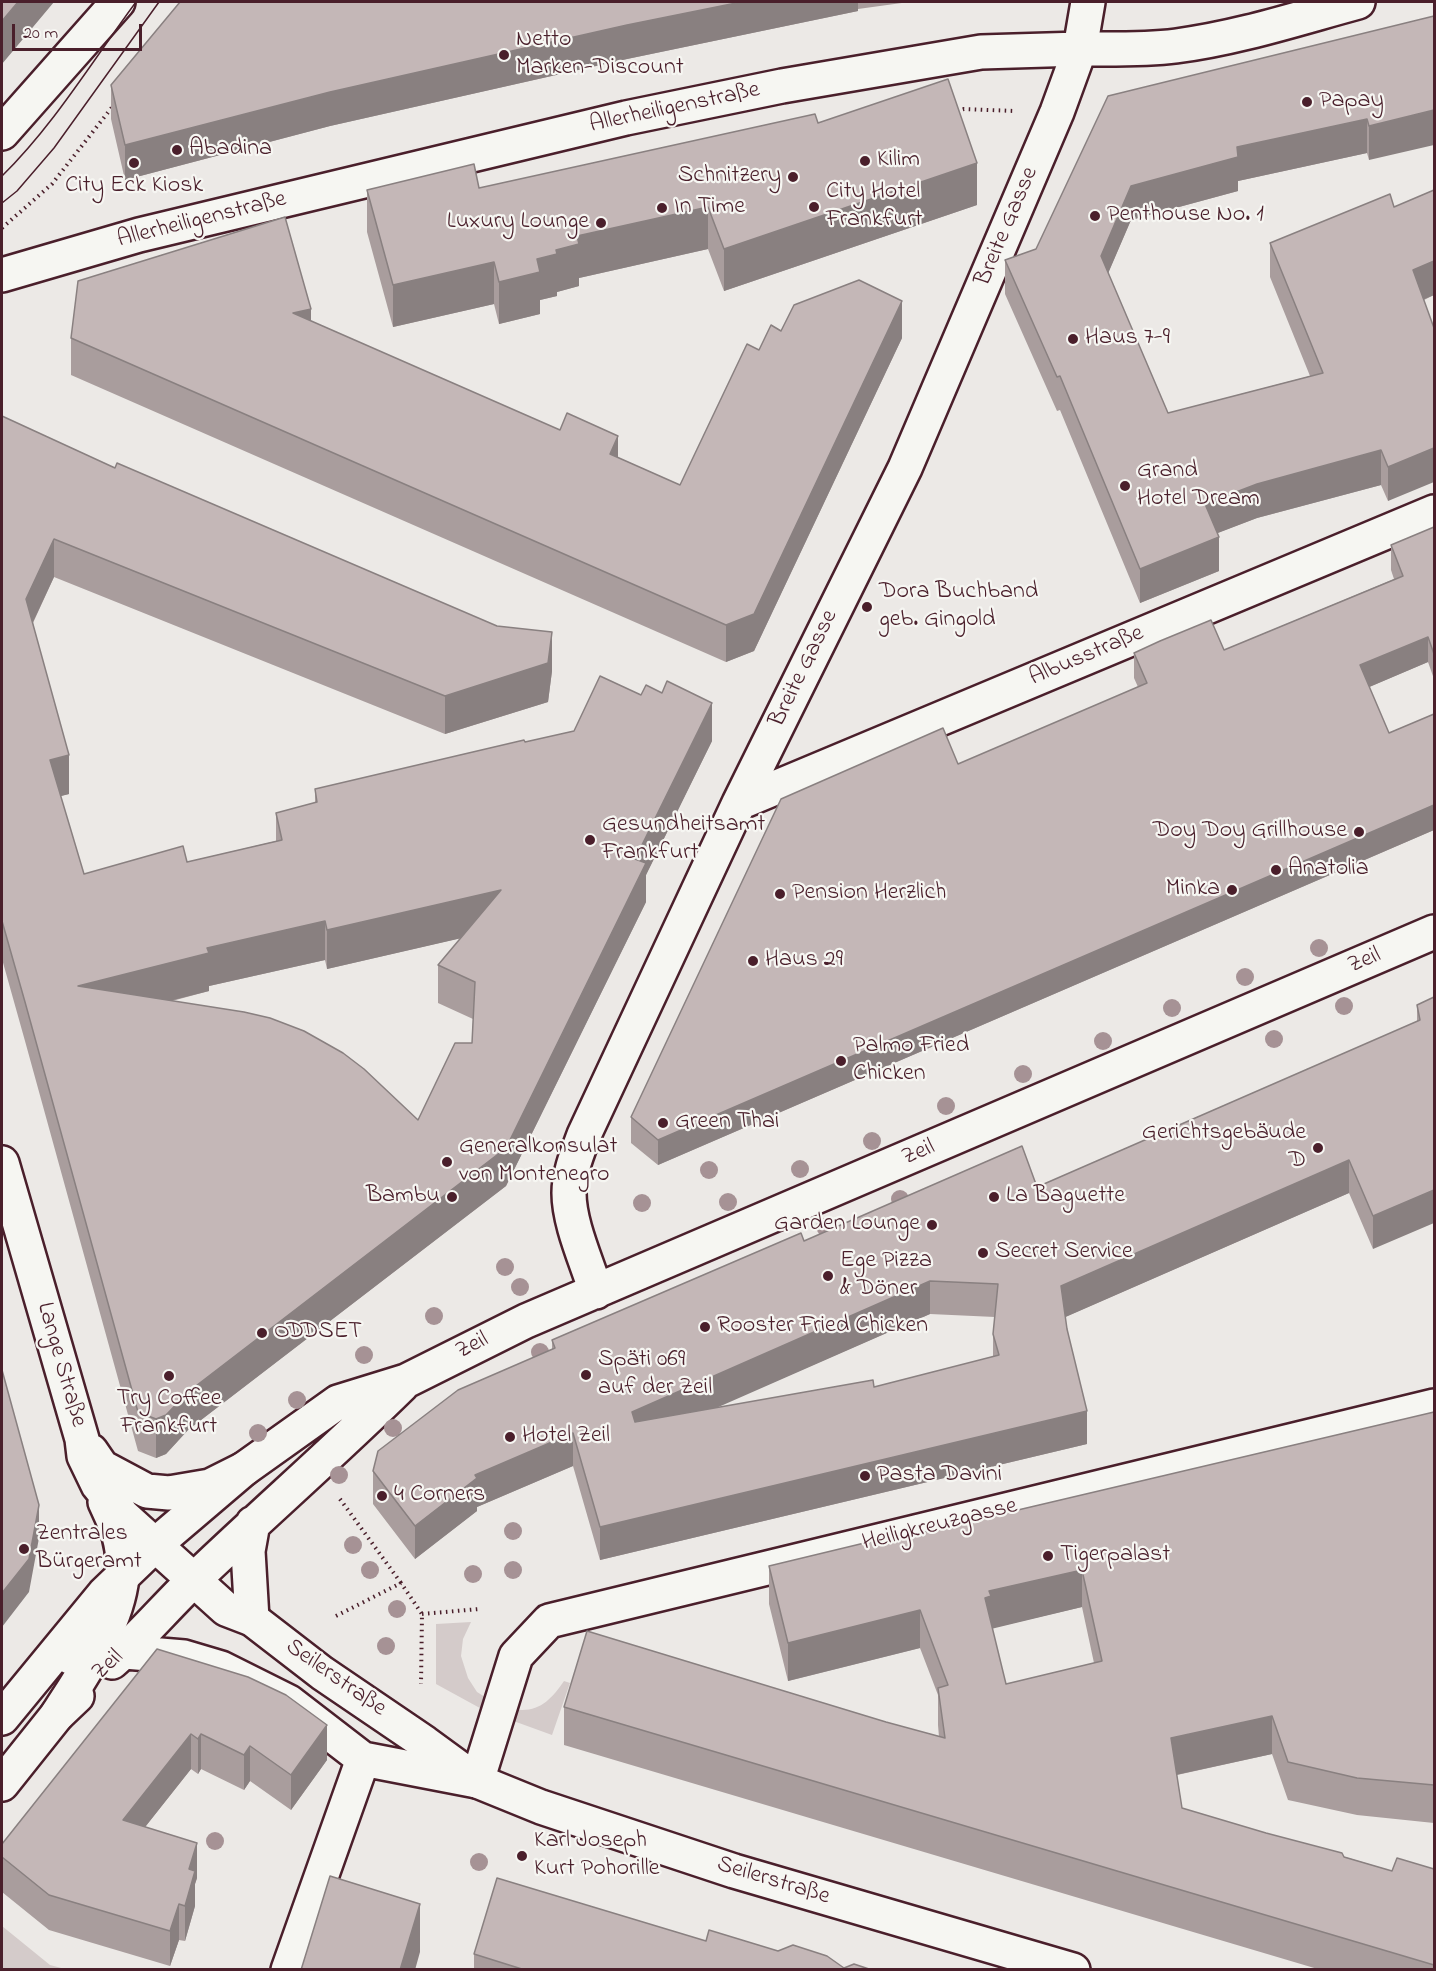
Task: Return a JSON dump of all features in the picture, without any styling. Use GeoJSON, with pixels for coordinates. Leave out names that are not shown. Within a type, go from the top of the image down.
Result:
{"type":"FeatureCollection","features":[{"type":"Feature","properties":{"kind":"street"},"geometry":{"type":"LineString","coordinates":[[2,133],[118,2]]}},
{"type":"Feature","properties":{"kind":"street","name":"Breite Gasse"},"geometry":{"type":"LineString","coordinates":[[596,1292],[571,1212],[569,1195],[572,1168],[589,1125],[739,803],[905,468],[1057,112],[1080,49],[1088,2]]}},
{"type":"Feature","properties":{"kind":"street","name":"Allerheiligenstraße"},"geometry":{"type":"LineString","coordinates":[[2,275],[139,235],[626,118],[782,86],[981,52],[1129,49],[1185,45],[1252,31],[1358,2]]}},
{"type":"Feature","properties":{"kind":"street","name":"Albusstraße"},"geometry":{"type":"LineString","coordinates":[[739,803],[1434,512]]}},
{"type":"Feature","properties":{"kind":"street","name":"Zeil"},"geometry":{"type":"LineString","coordinates":[[2,1718],[104,1594],[156,1544],[244,1469],[338,1402],[405,1382],[517,1325],[1434,932]]}},
{"type":"Feature","properties":{"kind":"street","name":"Lange Straße"},"geometry":{"type":"LineString","coordinates":[[2,1164],[82,1439],[84,1456],[98,1485],[123,1516],[156,1544]]}},
{"type":"Feature","properties":{"kind":"street","name":"Zeil"},"geometry":{"type":"LineString","coordinates":[[111,1651],[194,1580],[253,1523],[328,1457],[405,1382]]}},
{"type":"Feature","properties":{"kind":"street","name":"Heiligkreuzgasse"},"geometry":{"type":"LineString","coordinates":[[477,1781],[516,1656],[549,1621],[1434,1406]]}},
{"type":"Feature","properties":{"kind":"street"},"geometry":{"type":"LineString","coordinates":[[82,1439],[102,1467],[147,1491],[169,1493],[210,1486],[244,1469]]}},
{"type":"Feature","properties":{"kind":"street"},"geometry":{"type":"LineString","coordinates":[[2,1784],[111,1651],[117,1600],[123,1576],[120,1538],[98,1485]]}},
{"type":"Feature","properties":{"kind":"street"},"geometry":{"type":"LineString","coordinates":[[252,1619],[248,1551],[253,1523]]}},
{"type":"Feature","properties":{"kind":"street","name":"Seilerstraße"},"geometry":{"type":"LineString","coordinates":[[156,1544],[226,1609],[252,1619],[322,1672],[477,1781]]}},
{"type":"Feature","properties":{"kind":"street","name":"Seilerstraße"},"geometry":{"type":"LineString","coordinates":[[47,1662],[111,1651],[184,1657],[221,1668],[289,1702],[363,1759],[477,1781],[541,1807],[734,1871],[1073,1970]]}},
{"type":"Feature","properties":{"kind":"street"},"geometry":{"type":"LineString","coordinates":[[288,1970],[363,1759]]}},
{"type":"Feature","properties":{"kind":"path"},"geometry":{"type":"LineString","coordinates":[[2,228],[52,184],[120,97]]}},
{"type":"Feature","properties":{"kind":"path"},"geometry":{"type":"LineString","coordinates":[[952,112],[964,110],[1057,112]]}},
{"type":"Feature","properties":{"kind":"path"},"geometry":{"type":"LineString","coordinates":[[335,1492],[422,1614],[421,1684]]}},
{"type":"Feature","properties":{"kind":"path"},"geometry":{"type":"LineString","coordinates":[[336,1616],[401,1584]]}},
{"type":"Feature","properties":{"kind":"path"},"geometry":{"type":"LineString","coordinates":[[422,1614],[479,1609]]}},
{"type":"Feature","properties":{"kind":"shaded area"},"geometry":{"type":"Polygon","coordinates":[[[471,1622],[463,1639],[461,1656],[468,1678],[477,1692],[493,1702],[489,1713],[436,1684],[436,1624],[471,1622]]]}},
{"type":"Feature","properties":{"kind":"shaded area"},"geometry":{"type":"Polygon","coordinates":[[[564,1681],[570,1683],[552,1735],[508,1719],[512,1709],[529,1709],[549,1700],[564,1681]]]}},
{"type":"Feature","properties":{"kind":"shaded area"},"geometry":{"type":"Polygon","coordinates":[[[2,1926],[50,1965],[65,1969],[2,1969],[2,1926]]]}},
{"type":"Feature","properties":{"kind":"building"},"geometry":{"type":"Polygon","coordinates":[[[2,2],[18,2],[2,21],[2,2]]]}},
{"type":"Feature","properties":{"kind":"building"},"geometry":{"type":"Polygon","coordinates":[[[180,2],[741,2],[627,25],[330,92],[125,145],[111,85],[180,2]]]}},
{"type":"Feature","properties":{"kind":"building"},"geometry":{"type":"Polygon","coordinates":[[[1434,16],[1434,110],[1369,126],[1367,119],[1237,147],[1238,157],[1131,186],[1101,256],[1168,413],[1323,373],[1270,243],[1390,194],[1394,207],[1434,190],[1434,261],[1413,270],[1434,328],[1434,448],[1388,467],[1381,450],[1257,484],[1205,504],[1219,537],[1140,569],[1060,376],[1057,377],[1005,260],[1036,249],[1108,96],[1434,16]]]}},
{"type":"Feature","properties":{"kind":"building"},"geometry":{"type":"Polygon","coordinates":[[[948,79],[977,163],[724,249],[708,207],[577,236],[579,244],[556,250],[557,254],[537,259],[540,272],[499,282],[494,262],[393,285],[367,190],[474,164],[479,188],[815,114],[818,123],[948,79]]]}},
{"type":"Feature","properties":{"kind":"building"},"geometry":{"type":"Polygon","coordinates":[[[285,217],[311,309],[293,313],[560,430],[567,413],[618,436],[610,454],[680,485],[747,344],[759,350],[771,325],[781,331],[794,305],[859,280],[902,301],[754,614],[726,625],[71,338],[78,281],[285,217]]]}},
{"type":"Feature","properties":{"kind":"building"},"geometry":{"type":"Polygon","coordinates":[[[2,416],[115,468],[117,463],[497,626],[552,632],[548,663],[445,696],[54,539],[26,599],[69,755],[50,760],[84,874],[183,846],[187,862],[282,840],[276,813],[317,802],[315,789],[524,740],[525,742],[574,731],[600,676],[641,695],[646,685],[662,693],[667,681],[712,703],[635,859],[646,863],[506,1148],[188,1392],[166,1415],[156,1419],[138,1412],[2,921],[2,416]],[[501,890],[327,930],[325,921],[207,948],[209,953],[78,986],[244,1012],[270,1018],[304,1031],[343,1053],[364,1069],[418,1120],[455,1043],[472,1043],[475,982],[438,965],[501,890]]]}},
{"type":"Feature","properties":{"kind":"building"},"geometry":{"type":"Polygon","coordinates":[[[1434,527],[1434,654],[1428,637],[1360,665],[1389,733],[1434,714],[1434,805],[658,1140],[631,1117],[781,799],[943,728],[958,764],[1147,683],[1134,653],[1160,641],[1211,620],[1224,650],[1403,576],[1391,545],[1434,527]]]}},
{"type":"Feature","properties":{"kind":"building"},"geometry":{"type":"Polygon","coordinates":[[[1434,997],[1434,1190],[1373,1216],[1349,1160],[1061,1286],[1067,1329],[1087,1411],[600,1527],[573,1433],[475,1475],[477,1478],[415,1526],[373,1471],[378,1451],[458,1390],[555,1348],[552,1340],[801,1233],[804,1241],[1022,1146],[1037,1187],[1420,1020],[1417,1005],[1434,997]],[[930,1281],[632,1412],[635,1422],[873,1380],[874,1387],[999,1355],[993,1334],[998,1284],[930,1281]]]}},
{"type":"Feature","properties":{"kind":"building"},"geometry":{"type":"Polygon","coordinates":[[[2,1370],[39,1505],[29,1559],[2,1593],[2,1370]]]}},
{"type":"Feature","properties":{"kind":"building"},"geometry":{"type":"Polygon","coordinates":[[[1434,1412],[1434,1785],[1357,1778],[1288,1762],[1272,1716],[1171,1738],[1182,1808],[1342,1853],[1344,1857],[1392,1871],[1397,1858],[1434,1869],[1434,1965],[564,1707],[587,1631],[945,1738],[938,1688],[948,1685],[920,1610],[788,1643],[769,1566],[881,1539],[882,1542],[1434,1412]],[[1082,1570],[989,1591],[991,1596],[985,1598],[1006,1684],[1102,1661],[1082,1570]]]}},
{"type":"Feature","properties":{"kind":"building"},"geometry":{"type":"Polygon","coordinates":[[[157,1649],[248,1677],[286,1695],[327,1725],[291,1775],[250,1746],[244,1755],[201,1734],[198,1739],[191,1734],[123,1820],[197,1843],[189,1869],[195,1871],[185,1906],[179,1904],[170,1931],[49,1895],[2,1857],[2,1844],[157,1649]]]}},
{"type":"Feature","properties":{"kind":"building"},"geometry":{"type":"Polygon","coordinates":[[[330,1876],[420,1904],[400,1970],[301,1970],[330,1876]]]}},
{"type":"Feature","properties":{"kind":"building"},"geometry":{"type":"Polygon","coordinates":[[[497,1878],[706,1941],[709,1930],[778,1951],[793,1945],[827,1956],[844,1968],[854,1964],[872,1970],[525,1970],[474,1954],[497,1878]]]}},
{"type":"Feature","properties":{"kind":"tram line"},"geometry":{"type":"LineString","coordinates":[[2,176],[56,114],[136,2]]}},
{"type":"Feature","properties":{"kind":"tram line"},"geometry":{"type":"LineString","coordinates":[[2,203],[17,191],[54,148],[159,2]]}},
{"type":"Feature","properties":{"kind":"place","name":"Netto Marken-Discount"},"geometry":{"type":"Point","coordinates":[504,55]}},
{"type":"Feature","properties":{"kind":"place","name":"Papay"},"geometry":{"type":"Point","coordinates":[1307,102]}},
{"type":"Feature","properties":{"kind":"place","name":"Abadina"},"geometry":{"type":"Point","coordinates":[177,150]}},
{"type":"Feature","properties":{"kind":"place","name":"Kilim"},"geometry":{"type":"Point","coordinates":[865,161]}},
{"type":"Feature","properties":{"kind":"place","name":"City Eck Kiosk"},"geometry":{"type":"Point","coordinates":[134,163]}},
{"type":"Feature","properties":{"kind":"place","name":"Schnitzery"},"geometry":{"type":"Point","coordinates":[793,177]}},
{"type":"Feature","properties":{"kind":"place","name":"City Hotel Frankfurt"},"geometry":{"type":"Point","coordinates":[814,207]}},
{"type":"Feature","properties":{"kind":"place","name":"In Time"},"geometry":{"type":"Point","coordinates":[662,208]}},
{"type":"Feature","properties":{"kind":"place","name":"Penthouse No. 1"},"geometry":{"type":"Point","coordinates":[1095,216]}},
{"type":"Feature","properties":{"kind":"place","name":"Luxury Lounge"},"geometry":{"type":"Point","coordinates":[601,223]}},
{"type":"Feature","properties":{"kind":"place","name":"Haus 7-9"},"geometry":{"type":"Point","coordinates":[1073,339]}},
{"type":"Feature","properties":{"kind":"place","name":"Grand Hotel Dream"},"geometry":{"type":"Point","coordinates":[1125,486]}},
{"type":"Feature","properties":{"kind":"place","name":"Dora Buchband geb. Gingold"},"geometry":{"type":"Point","coordinates":[867,607]}},
{"type":"Feature","properties":{"kind":"place","name":"Doy Doy Grillhouse"},"geometry":{"type":"Point","coordinates":[1359,832]}},
{"type":"Feature","properties":{"kind":"place","name":"Gesundheitsamt Frankfurt"},"geometry":{"type":"Point","coordinates":[590,840]}},
{"type":"Feature","properties":{"kind":"place","name":"Anatolia"},"geometry":{"type":"Point","coordinates":[1276,870]}},
{"type":"Feature","properties":{"kind":"place","name":"Minka"},"geometry":{"type":"Point","coordinates":[1232,890]}},
{"type":"Feature","properties":{"kind":"place","name":"Pension Herzlich"},"geometry":{"type":"Point","coordinates":[780,894]}},
{"type":"Feature","properties":{"kind":"place","name":"Haus 29"},"geometry":{"type":"Point","coordinates":[753,961]}},
{"type":"Feature","properties":{"kind":"place","name":"Palmo Fried Chicken"},"geometry":{"type":"Point","coordinates":[841,1061]}},
{"type":"Feature","properties":{"kind":"place","name":"Green Thai"},"geometry":{"type":"Point","coordinates":[663,1123]}},
{"type":"Feature","properties":{"kind":"place","name":"Gerichtsgebäude D"},"geometry":{"type":"Point","coordinates":[1318,1148]}},
{"type":"Feature","properties":{"kind":"place","name":"Generalkonsulat von Montenegro"},"geometry":{"type":"Point","coordinates":[447,1162]}},
{"type":"Feature","properties":{"kind":"place","name":"Bambu"},"geometry":{"type":"Point","coordinates":[452,1197]}},
{"type":"Feature","properties":{"kind":"place","name":"La Baguette"},"geometry":{"type":"Point","coordinates":[994,1197]}},
{"type":"Feature","properties":{"kind":"place","name":"Garden Lounge"},"geometry":{"type":"Point","coordinates":[932,1225]}},
{"type":"Feature","properties":{"kind":"place","name":"Secret Service"},"geometry":{"type":"Point","coordinates":[983,1253]}},
{"type":"Feature","properties":{"kind":"place","name":"Ege Pizza & Döner"},"geometry":{"type":"Point","coordinates":[828,1276]}},
{"type":"Feature","properties":{"kind":"place","name":"Rooster Fried Chicken"},"geometry":{"type":"Point","coordinates":[705,1327]}},
{"type":"Feature","properties":{"kind":"place","name":"ODDSET"},"geometry":{"type":"Point","coordinates":[262,1333]}},
{"type":"Feature","properties":{"kind":"place","name":"Späti 069 auf der Zeil"},"geometry":{"type":"Point","coordinates":[586,1375]}},
{"type":"Feature","properties":{"kind":"place","name":"Try Coffee Frankfurt"},"geometry":{"type":"Point","coordinates":[169,1376]}},
{"type":"Feature","properties":{"kind":"place","name":"Hotel Zeil"},"geometry":{"type":"Point","coordinates":[510,1437]}},
{"type":"Feature","properties":{"kind":"place","name":"Pasta Davini"},"geometry":{"type":"Point","coordinates":[865,1476]}},
{"type":"Feature","properties":{"kind":"place","name":"4 Corners"},"geometry":{"type":"Point","coordinates":[382,1496]}},
{"type":"Feature","properties":{"kind":"place","name":"Zentrales Bürgeramt"},"geometry":{"type":"Point","coordinates":[24,1549]}},
{"type":"Feature","properties":{"kind":"place","name":"Tigerpalast"},"geometry":{"type":"Point","coordinates":[1048,1556]}},
{"type":"Feature","properties":{"kind":"place","name":"Karl Joseph Kurt Pohorille"},"geometry":{"type":"Point","coordinates":[522,1856]}}]}
